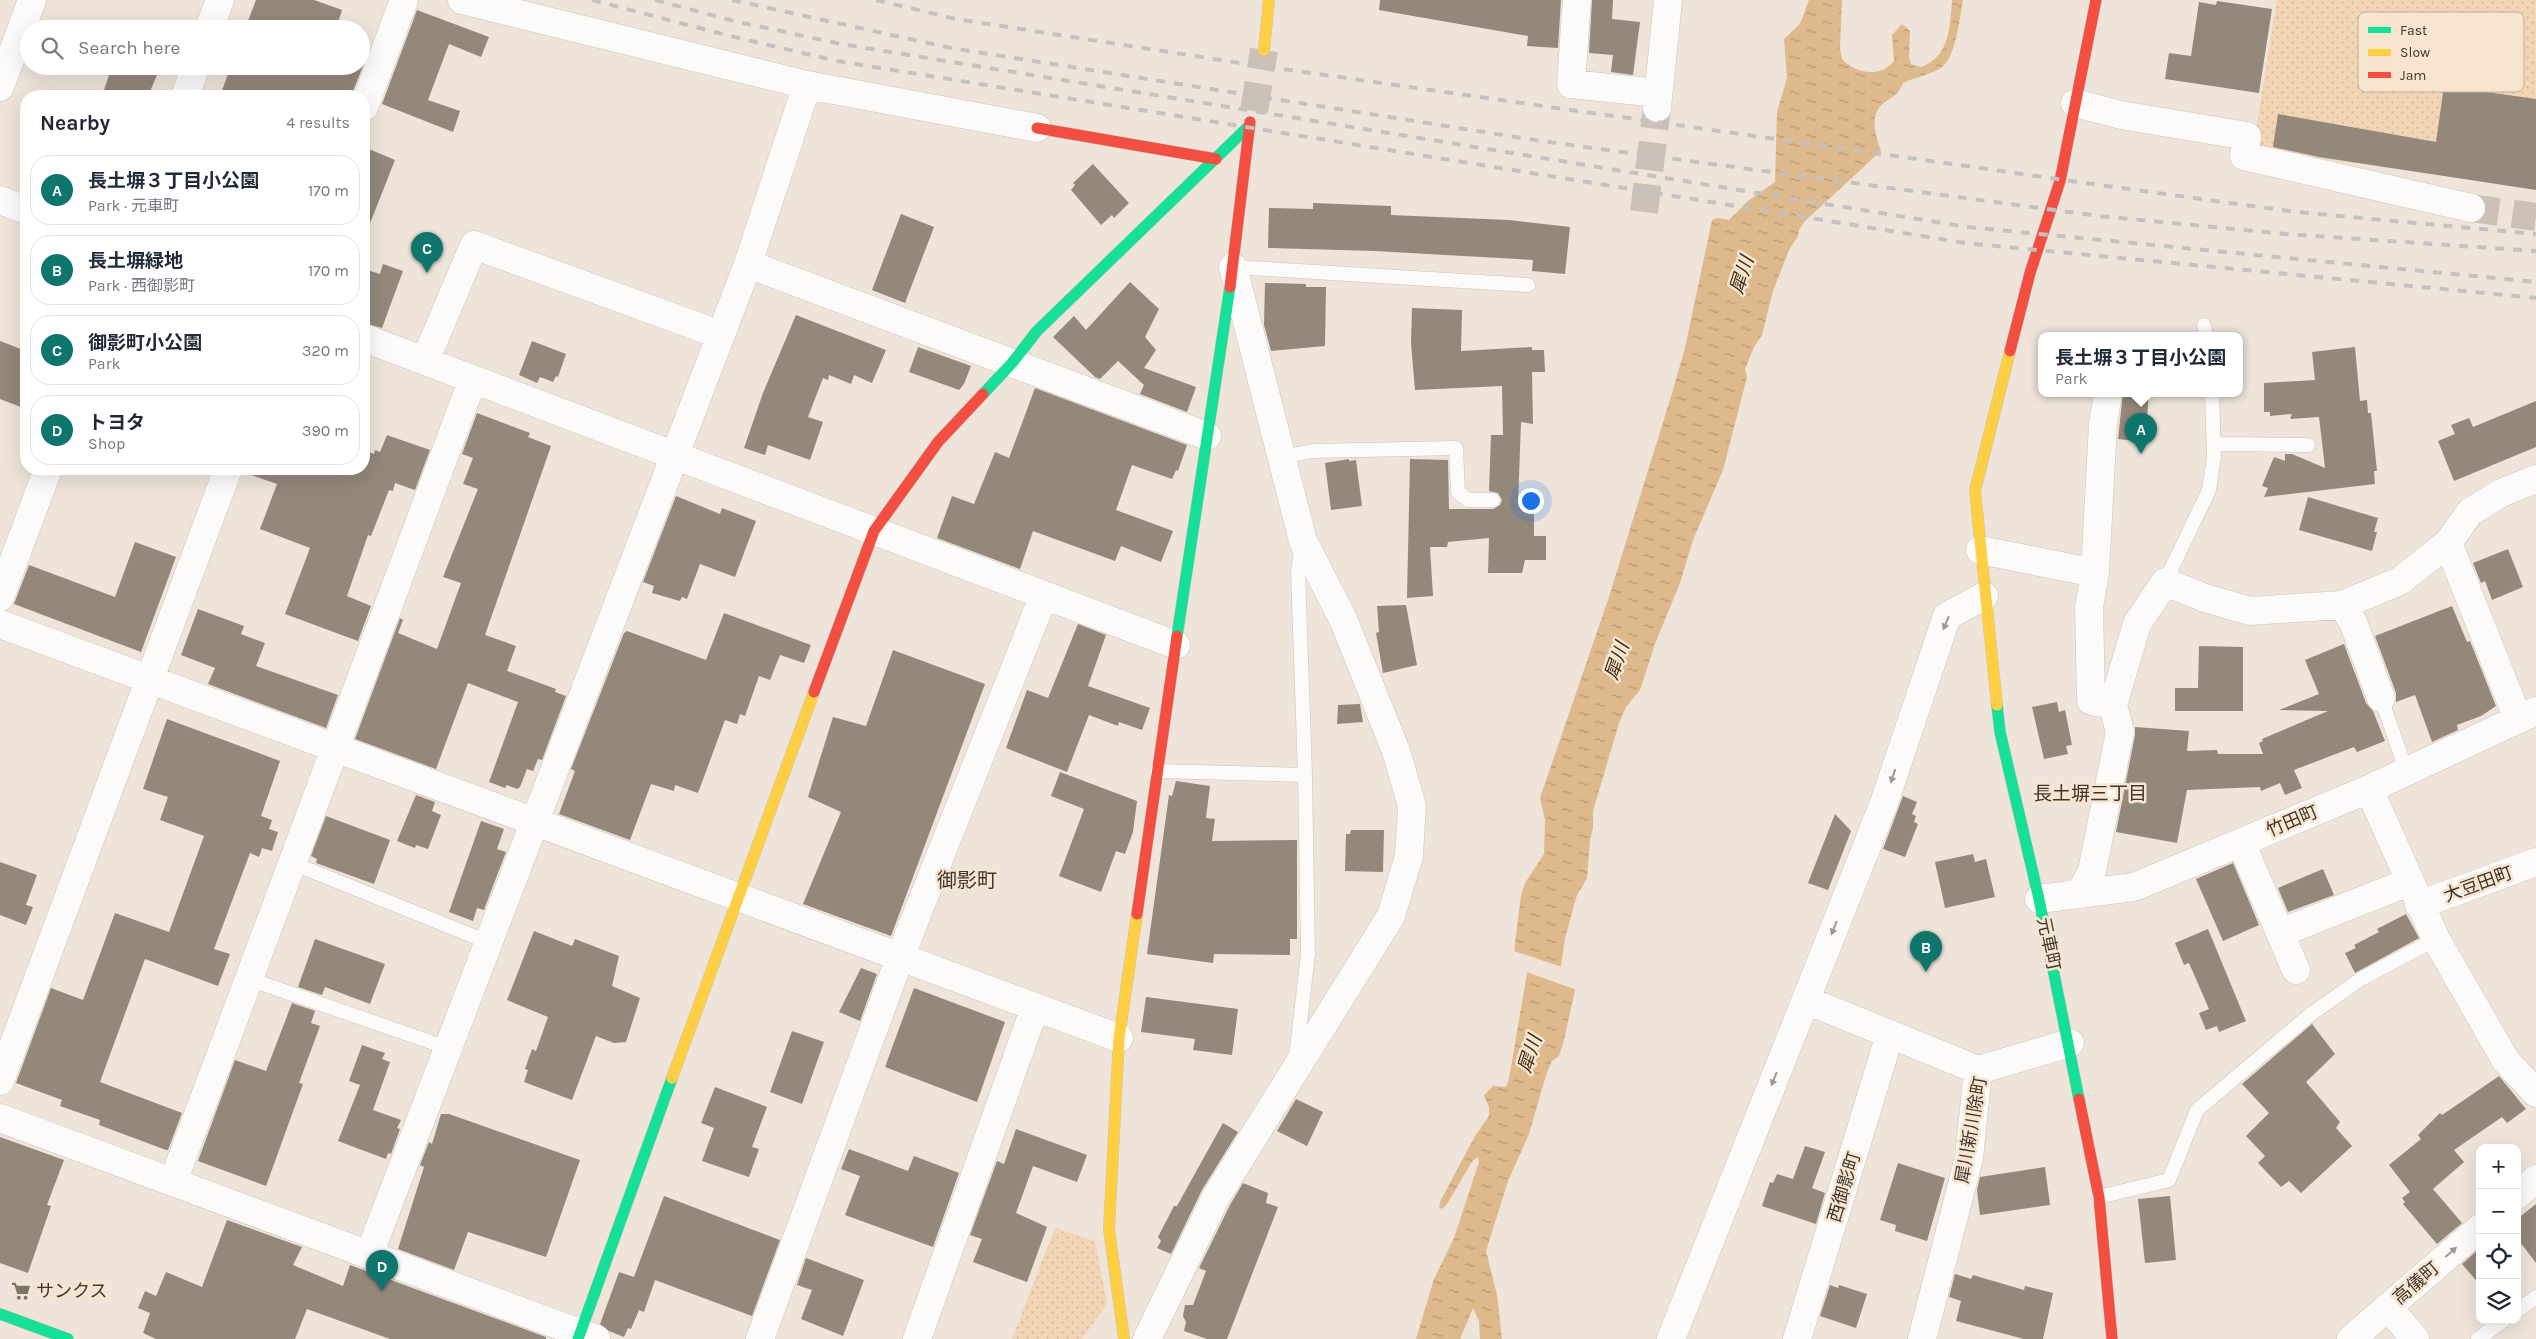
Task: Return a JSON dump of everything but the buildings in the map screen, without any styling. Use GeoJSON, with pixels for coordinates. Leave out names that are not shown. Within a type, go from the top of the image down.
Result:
{"type":"FeatureCollection","features":[{"type":"Feature","properties":{"kind":"street"},"geometry":{"type":"LineString","coordinates":[[25,20],[32,0]]}},
{"type":"Feature","properties":{"kind":"street"},"geometry":{"type":"LineString","coordinates":[[212,20],[220,0]]}},
{"type":"Feature","properties":{"kind":"street"},"geometry":{"type":"LineString","coordinates":[[370,90],[404,0]]}},
{"type":"Feature","properties":{"kind":"street"},"geometry":{"type":"LineString","coordinates":[[462,0],[807,85],[1216,159]]}},
{"type":"Feature","properties":{"kind":"street"},"geometry":{"type":"LineString","coordinates":[[1264,50],[1269,0]]}},
{"type":"Feature","properties":{"kind":"street"},"geometry":{"type":"LineString","coordinates":[[1577,0],[1571,84],[1658,101],[1668,0]]}},
{"type":"Feature","properties":{"kind":"street","name":"元車町"},"geometry":{"type":"LineString","coordinates":[[2096,0],[2060,181],[2030,273],[1976,491],[1984,596],[2000,732],[2070,1043],[2099,1197],[2112,1339]]}},
{"type":"Feature","properties":{"kind":"street"},"geometry":{"type":"LineString","coordinates":[[0,87],[20,33]]}},
{"type":"Feature","properties":{"kind":"street"},"geometry":{"type":"LineString","coordinates":[[187,90],[193,75]]}},
{"type":"Feature","properties":{"kind":"street"},"geometry":{"type":"LineString","coordinates":[[369,1254],[748,264],[807,85]]}},
{"type":"Feature","properties":{"kind":"street"},"geometry":{"type":"LineString","coordinates":[[2075,103],[2121,116],[2247,136],[2244,156],[2471,208]]}},
{"type":"Feature","properties":{"kind":"street"},"geometry":{"type":"LineString","coordinates":[[1124,1339],[1109,1228],[1119,1038],[1156,772],[1233,268],[1248,127],[1254,111]]}},
{"type":"Feature","properties":{"kind":"street"},"geometry":{"type":"LineString","coordinates":[[0,1118],[369,1254],[585,1337],[738,897],[874,531],[938,442],[1012,363],[1038,331],[1090,278],[1248,127]]}},
{"type":"Feature","properties":{"kind":"street"},"geometry":{"type":"LineString","coordinates":[[0,200],[20,208]]}},
{"type":"Feature","properties":{"kind":"street"},"geometry":{"type":"LineString","coordinates":[[425,361],[474,245],[721,334]]}},
{"type":"Feature","properties":{"kind":"street"},"geometry":{"type":"LineString","coordinates":[[748,264],[1207,436]]}},
{"type":"Feature","properties":{"kind":"street"},"geometry":{"type":"LineString","coordinates":[[1148,1339],[1216,1197],[1390,916],[1409,856],[1412,806],[1396,751],[1343,619],[1303,541],[1233,268]]}},
{"type":"Feature","properties":{"kind":"street"},"geometry":{"type":"LineString","coordinates":[[370,340],[1176,645]]}},
{"type":"Feature","properties":{"kind":"street"},"geometry":{"type":"LineString","coordinates":[[173,1182],[472,379]]}},
{"type":"Feature","properties":{"kind":"street"},"geometry":{"type":"LineString","coordinates":[[2107,397],[2103,424],[2095,574],[2089,607],[2091,701],[2113,706]]}},
{"type":"Feature","properties":{"kind":"street"},"geometry":{"type":"LineString","coordinates":[[0,597],[46,475]]}},
{"type":"Feature","properties":{"kind":"street"},"geometry":{"type":"LineString","coordinates":[[0,1081],[226,475]]}},
{"type":"Feature","properties":{"kind":"street"},"geometry":{"type":"LineString","coordinates":[[2080,894],[2092,871],[2120,732],[2113,706],[2137,624],[2164,582],[2205,598],[2250,611],[2342,606],[2400,581],[2448,542],[2470,512],[2501,493],[2536,479]]}},
{"type":"Feature","properties":{"kind":"street"},"geometry":{"type":"LineString","coordinates":[[2448,542],[2527,715]]}},
{"type":"Feature","properties":{"kind":"street"},"geometry":{"type":"LineString","coordinates":[[1980,550],[2095,574]]}},
{"type":"Feature","properties":{"kind":"street"},"geometry":{"type":"LineString","coordinates":[[760,1339],[900,957],[1044,595]]}},
{"type":"Feature","properties":{"kind":"street"},"geometry":{"type":"LineString","coordinates":[[1671,1339],[1884,803],[1947,616],[1984,596]]}},
{"type":"Feature","properties":{"kind":"street"},"geometry":{"type":"LineString","coordinates":[[2342,606],[2353,622],[2381,698]]}},
{"type":"Feature","properties":{"kind":"street"},"geometry":{"type":"LineString","coordinates":[[0,624],[1119,1038]]}},
{"type":"Feature","properties":{"kind":"street","name":"竹田町"},"geometry":{"type":"LineString","coordinates":[[2039,899],[2134,888],[2369,789],[2406,770],[2527,715]]}},
{"type":"Feature","properties":{"kind":"street"},"geometry":{"type":"LineString","coordinates":[[2369,789],[2414,894],[2436,939],[2506,1061],[2536,1093]]}},
{"type":"Feature","properties":{"kind":"street"},"geometry":{"type":"LineString","coordinates":[[2240,843],[2296,970]]}},
{"type":"Feature","properties":{"kind":"street","name":"大豆田町"},"geometry":{"type":"LineString","coordinates":[[2280,933],[2414,894],[2536,862]]}},
{"type":"Feature","properties":{"kind":"street"},"geometry":{"type":"LineString","coordinates":[[1806,1000],[1978,1070]]}},
{"type":"Feature","properties":{"kind":"street"},"geometry":{"type":"LineString","coordinates":[[917,1339],[1035,1007]]}},
{"type":"Feature","properties":{"kind":"street","name":"西御影町"},"geometry":{"type":"LineString","coordinates":[[1797,1339],[1890,1034]]}},
{"type":"Feature","properties":{"kind":"street","name":"犀川新川除町"},"geometry":{"type":"LineString","coordinates":[[1922,1339],[1969,1158],[1978,1070],[2070,1043]]}},
{"type":"Feature","properties":{"kind":"street"},"geometry":{"type":"LineString","coordinates":[[2521,1192],[2536,1179]]}},
{"type":"Feature","properties":{"kind":"street","name":"高儀町"},"geometry":{"type":"LineString","coordinates":[[2352,1339],[2476,1231]]}},
{"type":"Feature","properties":{"kind":"street"},"geometry":{"type":"LineString","coordinates":[[2388,1307],[2415,1339]]}},
{"type":"Feature","properties":{"kind":"street"},"geometry":{"type":"LineString","coordinates":[[0,1314],[68,1339]]}},
{"type":"Feature","properties":{"kind":"lane"},"geometry":{"type":"LineString","coordinates":[[1233,268],[1528,285]]}},
{"type":"Feature","properties":{"kind":"lane"},"geometry":{"type":"LineString","coordinates":[[2164,582],[2208,490],[2214,457],[2212,397]]}},
{"type":"Feature","properties":{"kind":"lane"},"geometry":{"type":"LineString","coordinates":[[2214,444],[2308,445]]}},
{"type":"Feature","properties":{"kind":"lane"},"geometry":{"type":"LineString","coordinates":[[1282,457],[1312,451],[1456,448],[1458,492],[1468,500],[1493,500]]}},
{"type":"Feature","properties":{"kind":"lane"},"geometry":{"type":"LineString","coordinates":[[1294,1072],[1308,954],[1305,775],[1298,570],[1303,541]]}},
{"type":"Feature","properties":{"kind":"lane"},"geometry":{"type":"LineString","coordinates":[[2381,698],[2406,770]]}},
{"type":"Feature","properties":{"kind":"lane"},"geometry":{"type":"LineString","coordinates":[[1156,772],[1305,775]]}},
{"type":"Feature","properties":{"kind":"lane"},"geometry":{"type":"LineString","coordinates":[[292,862],[488,942]]}},
{"type":"Feature","properties":{"kind":"lane"},"geometry":{"type":"LineString","coordinates":[[2099,1197],[2169,1180],[2197,1110],[2318,1009],[2361,979],[2436,939]]}},
{"type":"Feature","properties":{"kind":"lane"},"geometry":{"type":"LineString","coordinates":[[249,979],[448,1048]]}},
{"type":"Feature","properties":{"kind":"lane"},"geometry":{"type":"LineString","coordinates":[[2521,1308],[2536,1297]]}},
{"type":"Feature","properties":{"kind":"lane"},"geometry":{"type":"LineString","coordinates":[[2478,1339],[2499,1324]]}},
{"type":"Feature","properties":{"kind":"shaded area"},"geometry":{"type":"Polygon","coordinates":[[[2277,0],[2536,0],[2536,188],[2259,150],[2254,142],[2277,0]]]}},
{"type":"Feature","properties":{"kind":"shaded area"},"geometry":{"type":"Polygon","coordinates":[[[1055,1228],[1095,1241],[1107,1304],[1082,1339],[1012,1339],[1055,1228]]]}},
{"type":"Feature","properties":{"kind":"water","name":"犀川"},"geometry":{"type":"Polygon","coordinates":[[[1809,0],[1842,0],[1840,48],[1842,59],[1861,71],[1875,72],[1882,70],[1894,61],[1892,35],[1902,24],[1910,31],[1909,57],[1911,64],[1921,67],[1931,62],[1938,56],[1947,40],[1952,0],[1963,0],[1957,36],[1947,62],[1933,72],[1903,83],[1897,93],[1879,108],[1876,113],[1875,126],[1881,151],[1805,221],[1789,250],[1773,291],[1762,335],[1754,347],[1745,369],[1747,377],[1723,470],[1693,540],[1680,583],[1655,644],[1640,690],[1626,707],[1619,723],[1593,811],[1593,828],[1590,840],[1587,878],[1577,895],[1565,938],[1561,966],[1575,990],[1564,1040],[1559,1056],[1552,1061],[1547,1072],[1529,1134],[1508,1181],[1486,1251],[1497,1295],[1502,1339],[1480,1339],[1479,1321],[1473,1308],[1460,1339],[1416,1339],[1434,1279],[1454,1238],[1479,1162],[1478,1157],[1473,1160],[1447,1204],[1442,1209],[1439,1207],[1441,1200],[1475,1136],[1489,1116],[1489,1107],[1484,1095],[1493,1086],[1506,1087],[1509,1079],[1527,973],[1514,951],[1521,896],[1525,883],[1544,854],[1545,820],[1540,798],[1608,600],[1673,390],[1685,348],[1712,220],[1718,218],[1729,220],[1748,201],[1775,182],[1777,112],[1787,78],[1784,39],[1800,24],[1809,0]]]}},
{"type":"Feature","properties":{"kind":"pier"},"geometry":{"type":"Polygon","coordinates":[[[1511,950],[1565,968],[1577,990],[1523,971],[1511,950]]]}},
{"type":"Feature","properties":{"kind":"tunnel"},"geometry":{"type":"LineString","coordinates":[[1254,111],[1264,50]]}},
{"type":"Feature","properties":{"kind":"tunnel"},"geometry":{"type":"LineString","coordinates":[[1644,212],[1657,108]]}},
{"type":"Feature","properties":{"kind":"tunnel"},"geometry":{"type":"LineString","coordinates":[[2471,208],[2536,217]]}},
{"type":"Feature","properties":{"kind":"railway"},"geometry":{"type":"LineString","coordinates":[[592,0],[730,36],[837,61],[1965,243],[2536,298]]}},
{"type":"Feature","properties":{"kind":"railway"},"geometry":{"type":"LineString","coordinates":[[655,0],[734,21],[841,44],[1967,227],[2536,282]]}},
{"type":"Feature","properties":{"kind":"railway"},"geometry":{"type":"LineString","coordinates":[[732,0],[951,48],[1541,141],[2099,216],[2286,234],[2536,251]]}},
{"type":"Feature","properties":{"kind":"railway"},"geometry":{"type":"LineString","coordinates":[[876,0],[956,19],[1240,63],[2107,186],[2296,212],[2536,234]]}},
{"type":"Feature","properties":{"kind":"traffic: fast"},"geometry":{"type":"LineString","coordinates":[[983,394],[1012,363],[1037,331],[1248,127]]}},
{"type":"Feature","properties":{"kind":"traffic: fast"},"geometry":{"type":"LineString","coordinates":[[1177,636],[1230,287]]}},
{"type":"Feature","properties":{"kind":"traffic: fast"},"geometry":{"type":"LineString","coordinates":[[1997,705],[2000,732],[2039,899],[2079,1099]]}},
{"type":"Feature","properties":{"kind":"traffic: fast"},"geometry":{"type":"LineString","coordinates":[[578,1339],[672,1078]]}},
{"type":"Feature","properties":{"kind":"traffic: fast"},"geometry":{"type":"LineString","coordinates":[[0,1314],[68,1339]]}},
{"type":"Feature","properties":{"kind":"traffic: slow"},"geometry":{"type":"LineString","coordinates":[[1264,50],[1269,0]]}},
{"type":"Feature","properties":{"kind":"traffic: slow"},"geometry":{"type":"LineString","coordinates":[[1997,705],[1975,491],[2010,351]]}},
{"type":"Feature","properties":{"kind":"traffic: slow"},"geometry":{"type":"LineString","coordinates":[[672,1078],[814,692]]}},
{"type":"Feature","properties":{"kind":"traffic: slow"},"geometry":{"type":"LineString","coordinates":[[1124,1339],[1109,1229],[1119,1038],[1137,914]]}},
{"type":"Feature","properties":{"kind":"traffic: jam"},"geometry":{"type":"LineString","coordinates":[[2010,351],[2030,273],[2060,181],[2096,0]]}},
{"type":"Feature","properties":{"kind":"traffic: jam"},"geometry":{"type":"LineString","coordinates":[[1230,287],[1250,122]]}},
{"type":"Feature","properties":{"kind":"traffic: jam"},"geometry":{"type":"LineString","coordinates":[[1037,128],[1216,159]]}},
{"type":"Feature","properties":{"kind":"traffic: jam"},"geometry":{"type":"LineString","coordinates":[[814,692],[874,531],[938,442],[983,394]]}},
{"type":"Feature","properties":{"kind":"traffic: jam"},"geometry":{"type":"LineString","coordinates":[[1137,914],[1177,636]]}},
{"type":"Feature","properties":{"kind":"traffic: jam"},"geometry":{"type":"LineString","coordinates":[[2079,1099],[2099,1197],[2112,1339]]}},
{"type":"Feature","properties":{"kind":"place","name":"御影町小公園"},"geometry":{"type":"Point","coordinates":[427,273]}},
{"type":"Feature","properties":{"kind":"place","name":"長土塀３丁目小公園"},"geometry":{"type":"Point","coordinates":[2141,454]}},
{"type":"Feature","properties":{"kind":"place","name":"長土塀緑地"},"geometry":{"type":"Point","coordinates":[1926,972]}},
{"type":"Feature","properties":{"kind":"place","name":"サンクス"},"geometry":{"type":"Point","coordinates":[21,1291]}},
{"type":"Feature","properties":{"kind":"place","name":"トヨタ"},"geometry":{"type":"Point","coordinates":[382,1291]}},
{"type":"Feature","properties":{"kind":"district","name":"長土塀三丁目"},"geometry":{"type":"Point","coordinates":[2090,794]}},
{"type":"Feature","properties":{"kind":"district","name":"御影町"},"geometry":{"type":"Point","coordinates":[967,880]}}]}
